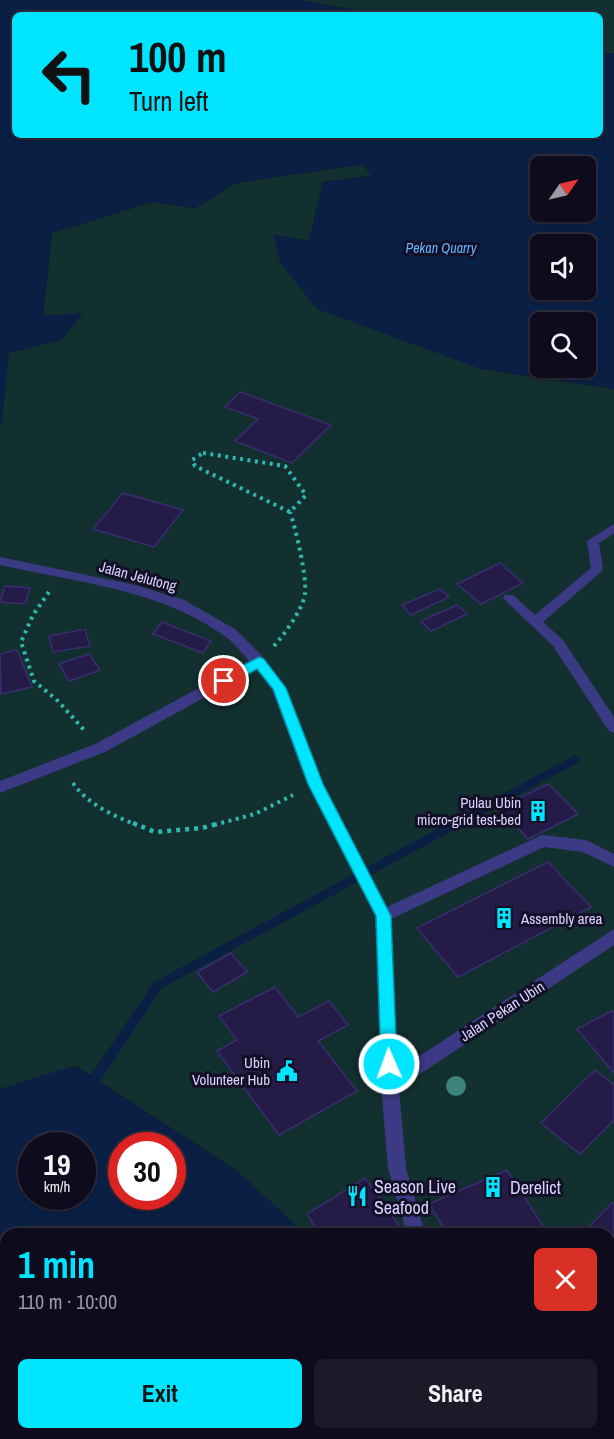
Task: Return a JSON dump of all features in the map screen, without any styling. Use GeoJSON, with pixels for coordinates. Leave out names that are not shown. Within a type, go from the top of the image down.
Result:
{"type":"FeatureCollection","features":[{"type":"Feature","properties":{"kind":"street","name":"Jalan Jelutong"},"geometry":{"type":"LineString","coordinates":[[0,561],[135,590],[179,603],[230,632],[259,662],[279,688],[315,784],[383,916]]}},
{"type":"Feature","properties":{"kind":"street"},"geometry":{"type":"LineString","coordinates":[[0,787],[100,748],[259,662]]}},
{"type":"Feature","properties":{"kind":"street"},"geometry":{"type":"LineString","coordinates":[[414,1228],[397,1168],[390,1085],[383,916],[542,841],[586,846],[614,861]]}},
{"type":"Feature","properties":{"kind":"street","name":"Jalan Pekan Ubin"},"geometry":{"type":"LineString","coordinates":[[390,1085],[614,936]]}},
{"type":"Feature","properties":{"kind":"lane"},"geometry":{"type":"LineString","coordinates":[[534,622],[597,569],[593,541],[614,528]]}},
{"type":"Feature","properties":{"kind":"lane"},"geometry":{"type":"LineString","coordinates":[[509,598],[558,644],[614,728]]}},
{"type":"Feature","properties":{"kind":"path"},"geometry":{"type":"LineString","coordinates":[[259,662],[286,633],[305,595],[298,534],[290,512],[195,466],[192,460],[203,453],[285,466],[306,495],[290,512]]}},
{"type":"Feature","properties":{"kind":"path"},"geometry":{"type":"LineString","coordinates":[[62,574],[33,615],[21,642],[34,681],[57,701],[100,748]]}},
{"type":"Feature","properties":{"kind":"path"},"geometry":{"type":"LineString","coordinates":[[57,764],[79,792],[112,815],[155,832],[202,828],[255,814],[315,784]]}},
{"type":"Feature","properties":{"kind":"green space"},"geometry":{"type":"Polygon","coordinates":[[[297,0],[614,0],[614,53],[603,54],[603,12],[352,12],[350,9],[297,0]]]}},
{"type":"Feature","properties":{"kind":"green space"},"geometry":{"type":"Polygon","coordinates":[[[364,164],[371,176],[323,182],[309,241],[274,235],[481,369],[614,389],[614,1228],[299,1228],[237,1171],[186,1138],[186,1132],[177,1132],[76,1066],[0,1089],[0,424],[2,423],[0,225],[35,327],[82,314],[43,316],[52,233],[152,202],[195,208],[236,183],[364,164]]]}},
{"type":"Feature","properties":{"kind":"water","name":"Pekan Quarry"},"geometry":{"type":"Polygon","coordinates":[[[0,0],[297,0],[350,9],[352,12],[12,12],[12,138],[603,138],[603,54],[614,53],[614,389],[541,378],[596,378],[596,312],[530,312],[530,376],[481,369],[317,309],[280,262],[274,235],[309,241],[323,182],[371,176],[363,164],[236,183],[195,208],[152,202],[52,233],[43,316],[83,313],[62,340],[9,353],[2,424],[0,424],[0,0]]]}},
{"type":"Feature","properties":{"kind":"water"},"geometry":{"type":"Polygon","coordinates":[[[75,1066],[177,1132],[108,1132],[108,1210],[186,1210],[186,1138],[237,1171],[299,1228],[0,1228],[0,1089],[75,1066]]]}},
{"type":"Feature","properties":{"kind":"building"},"geometry":{"type":"Polygon","coordinates":[[[240,392],[331,425],[292,463],[235,441],[258,419],[225,407],[240,392]]]}},
{"type":"Feature","properties":{"kind":"building"},"geometry":{"type":"Polygon","coordinates":[[[123,493],[183,510],[154,547],[93,529],[123,493]]]}},
{"type":"Feature","properties":{"kind":"building"},"geometry":{"type":"Polygon","coordinates":[[[500,563],[523,583],[481,604],[457,584],[500,563]]]}},
{"type":"Feature","properties":{"kind":"building"},"geometry":{"type":"Polygon","coordinates":[[[5,586],[30,588],[25,604],[0,602],[5,586]]]}},
{"type":"Feature","properties":{"kind":"building"},"geometry":{"type":"Polygon","coordinates":[[[440,589],[449,597],[411,615],[402,605],[440,589]]]}},
{"type":"Feature","properties":{"kind":"building"},"geometry":{"type":"Polygon","coordinates":[[[457,605],[467,614],[431,631],[421,621],[457,605]]]}},
{"type":"Feature","properties":{"kind":"building"},"geometry":{"type":"Polygon","coordinates":[[[162,622],[211,641],[203,653],[153,634],[162,622]]]}},
{"type":"Feature","properties":{"kind":"building"},"geometry":{"type":"Polygon","coordinates":[[[85,629],[90,646],[53,652],[49,636],[85,629]]]}},
{"type":"Feature","properties":{"kind":"building"},"geometry":{"type":"Polygon","coordinates":[[[17,650],[32,687],[1,694],[0,654],[17,650]]]}},
{"type":"Feature","properties":{"kind":"building"},"geometry":{"type":"Polygon","coordinates":[[[89,654],[100,670],[69,681],[59,664],[89,654]]]}},
{"type":"Feature","properties":{"kind":"building","name":"Pulau Ubin micro-grid test-bed"},"geometry":{"type":"Polygon","coordinates":[[[548,784],[578,814],[528,839],[499,808],[548,784]]]}},
{"type":"Feature","properties":{"kind":"building","name":"Assembly area"},"geometry":{"type":"Polygon","coordinates":[[[548,862],[591,907],[458,977],[417,928],[548,862]]]}},
{"type":"Feature","properties":{"kind":"building"},"geometry":{"type":"Polygon","coordinates":[[[231,953],[247,972],[213,992],[197,972],[231,953]]]}},
{"type":"Feature","properties":{"kind":"building","name":"Ubin Volunteer Hub"},"geometry":{"type":"Polygon","coordinates":[[[275,987],[298,1017],[329,1001],[348,1025],[318,1041],[357,1091],[279,1135],[217,1051],[237,1040],[219,1016],[275,987]]]}},
{"type":"Feature","properties":{"kind":"building"},"geometry":{"type":"Polygon","coordinates":[[[612,1011],[614,1013],[614,1073],[577,1029],[612,1011]]]}},
{"type":"Feature","properties":{"kind":"building"},"geometry":{"type":"Polygon","coordinates":[[[595,1070],[614,1085],[614,1120],[580,1154],[541,1123],[595,1070]]]}},
{"type":"Feature","properties":{"kind":"building","name":"Derelict"},"geometry":{"type":"Polygon","coordinates":[[[507,1170],[544,1228],[444,1228],[429,1204],[507,1170]]]}},
{"type":"Feature","properties":{"kind":"building","name":"Season Live Seafood"},"geometry":{"type":"Polygon","coordinates":[[[365,1178],[401,1228],[315,1228],[307,1214],[365,1178]]]}},
{"type":"Feature","properties":{"kind":"building"},"geometry":{"type":"Polygon","coordinates":[[[612,1203],[614,1204],[614,1228],[588,1228],[612,1203]]]}},
{"type":"Feature","properties":{"kind":"waterway"},"geometry":{"type":"LineString","coordinates":[[95,1079],[158,985],[575,759]]}},
{"type":"Feature","properties":{"kind":"place","name":"Pulau Ubin micro-grid test-bed"},"geometry":{"type":"Point","coordinates":[538,811]}},
{"type":"Feature","properties":{"kind":"place","name":"Assembly area"},"geometry":{"type":"Point","coordinates":[504,918]}},
{"type":"Feature","properties":{"kind":"place","name":"Ubin Volunteer Hub"},"geometry":{"type":"Point","coordinates":[287,1071]}},
{"type":"Feature","properties":{"kind":"place","name":"Derelict"},"geometry":{"type":"Point","coordinates":[493,1187]}},
{"type":"Feature","properties":{"kind":"place","name":"Season Live Seafood"},"geometry":{"type":"Point","coordinates":[357,1196]}},
{"type":"Feature","properties":{"kind":"route"},"geometry":{"type":"LineString","coordinates":[[224,681],[259,662],[279,688],[315,784],[383,916],[389,1064]]}}]}
